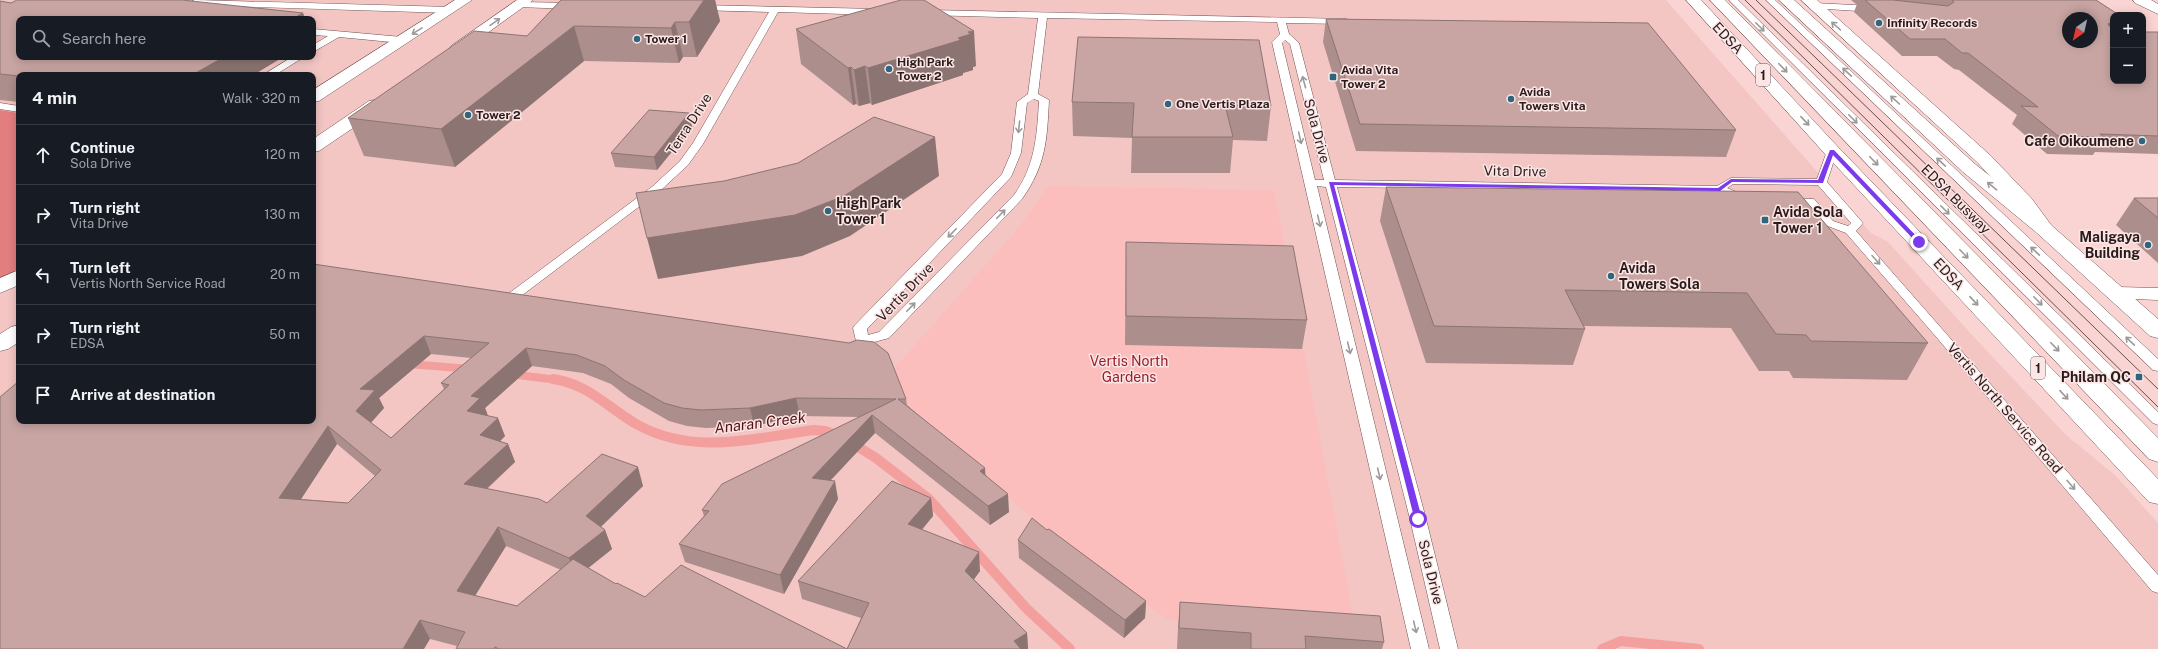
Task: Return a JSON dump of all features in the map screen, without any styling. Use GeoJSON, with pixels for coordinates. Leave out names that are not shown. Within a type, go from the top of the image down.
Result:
{"type":"FeatureCollection","features":[{"type":"Feature","properties":{"kind":"main road"},"geometry":{"type":"LineString","coordinates":[[316,95],[465,0]]}},
{"type":"Feature","properties":{"kind":"main road","name":"EDSA"},"geometry":{"type":"LineString","coordinates":[[1693,0],[1832,151],[2158,495]]}},
{"type":"Feature","properties":{"kind":"main road","name":"EDSA"},"geometry":{"type":"LineString","coordinates":[[1717,0],[2158,453]]}},
{"type":"Feature","properties":{"kind":"main road"},"geometry":{"type":"LineString","coordinates":[[1786,0],[1969,168],[2044,228],[2158,330]]}},
{"type":"Feature","properties":{"kind":"main road"},"geometry":{"type":"LineString","coordinates":[[2140,0],[2158,10]]}},
{"type":"Feature","properties":{"kind":"main road"},"geometry":{"type":"LineString","coordinates":[[442,59],[523,2]]}},
{"type":"Feature","properties":{"kind":"main road"},"geometry":{"type":"LineString","coordinates":[[1811,3],[1984,159],[2025,203],[2044,228]]}},
{"type":"Feature","properties":{"kind":"main road"},"geometry":{"type":"LineString","coordinates":[[316,145],[388,96]]}},
{"type":"Feature","properties":{"kind":"main road"},"geometry":{"type":"LineString","coordinates":[[0,287],[16,278]]}},
{"type":"Feature","properties":{"kind":"main road"},"geometry":{"type":"LineString","coordinates":[[2117,294],[2158,294]]}},
{"type":"Feature","properties":{"kind":"main road"},"geometry":{"type":"LineString","coordinates":[[0,344],[16,334]]}},
{"type":"Feature","properties":{"kind":"lane","name":"EDSA Busway"},"geometry":{"type":"LineString","coordinates":[[1733,0],[2158,420]]}},
{"type":"Feature","properties":{"kind":"lane","name":"EDSA Busway"},"geometry":{"type":"LineString","coordinates":[[1770,0],[2158,368]]}},
{"type":"Feature","properties":{"kind":"lane"},"geometry":{"type":"LineString","coordinates":[[185,2],[451,10]]}},
{"type":"Feature","properties":{"kind":"lane"},"geometry":{"type":"LineString","coordinates":[[523,2],[587,6]]}},
{"type":"Feature","properties":{"kind":"lane"},"geometry":{"type":"LineString","coordinates":[[1811,3],[1880,10]]}},
{"type":"Feature","properties":{"kind":"lane"},"geometry":{"type":"LineString","coordinates":[[689,8],[885,12]]}},
{"type":"Feature","properties":{"kind":"lane","name":"Terra Drive"},"geometry":{"type":"LineString","coordinates":[[504,303],[650,194],[684,163],[698,144],[775,10]]}},
{"type":"Feature","properties":{"kind":"lane"},"geometry":{"type":"LineString","coordinates":[[917,13],[1357,22]]}},
{"type":"Feature","properties":{"kind":"lane"},"geometry":{"type":"LineString","coordinates":[[1033,94],[1043,16]]}},
{"type":"Feature","properties":{"kind":"lane","name":"Sola Drive"},"geometry":{"type":"LineString","coordinates":[[1281,20],[1285,35],[1294,43],[1416,511],[1449,649]]}},
{"type":"Feature","properties":{"kind":"lane"},"geometry":{"type":"LineString","coordinates":[[316,32],[402,40]]}},
{"type":"Feature","properties":{"kind":"lane"},"geometry":{"type":"LineString","coordinates":[[316,47],[338,34]]}},
{"type":"Feature","properties":{"kind":"lane","name":"Sola Drive"},"geometry":{"type":"LineString","coordinates":[[1285,35],[1277,42],[1420,649]]}},
{"type":"Feature","properties":{"kind":"lane"},"geometry":{"type":"LineString","coordinates":[[273,72],[294,60]]}},
{"type":"Feature","properties":{"kind":"lane","name":"Vertis Drive"},"geometry":{"type":"LineString","coordinates":[[1033,94],[1044,100],[1039,157],[1029,182],[1018,197],[884,335],[859,346],[860,328],[1007,175],[1016,153],[1022,102],[1033,94]]}},
{"type":"Feature","properties":{"kind":"lane"},"geometry":{"type":"LineString","coordinates":[[0,106],[16,108]]}},
{"type":"Feature","properties":{"kind":"lane"},"geometry":{"type":"LineString","coordinates":[[1832,151],[1821,182],[1856,223],[1850,231]]}},
{"type":"Feature","properties":{"kind":"lane","name":"Vita Drive"},"geometry":{"type":"LineString","coordinates":[[1720,190],[1731,181],[1821,182]]}},
{"type":"Feature","properties":{"kind":"lane","name":"Vita Drive"},"geometry":{"type":"LineString","coordinates":[[1310,183],[1720,190],[1748,200]]}},
{"type":"Feature","properties":{"kind":"lane","name":"Vertis North Service Road"},"geometry":{"type":"LineString","coordinates":[[1779,201],[1810,201],[1829,223],[1850,231],[1943,336],[2158,586]]}},
{"type":"Feature","properties":{"kind":"lane"},"geometry":{"type":"LineString","coordinates":[[488,300],[520,305]]}},
{"type":"Feature","properties":{"kind":"shaded area"},"geometry":{"type":"Polygon","coordinates":[[[0,0],[1666,0],[1871,233],[1888,242],[1973,336],[2066,435],[2115,475],[2158,523],[2158,649],[0,649],[0,0]]]}},
{"type":"Feature","properties":{"kind":"shaded area"},"geometry":{"type":"Polygon","coordinates":[[[0,110],[16,113],[16,270],[0,280],[0,110]]]}},
{"type":"Feature","properties":{"kind":"green space","name":"Vertis North Gardens"},"geometry":{"type":"Polygon","coordinates":[[[1048,186],[1274,190],[1357,637],[1195,628],[1164,617],[1074,555],[906,407],[892,371],[1019,227],[1048,186]]]}},
{"type":"Feature","properties":{"kind":"building"},"geometry":{"type":"Polygon","coordinates":[[[17,0],[182,0],[303,13],[298,16],[16,16],[16,60],[219,60],[197,72],[16,72],[16,76],[0,74],[0,1],[11,3],[17,0]]]}},
{"type":"Feature","properties":{"kind":"building"},"geometry":{"type":"Polygon","coordinates":[[[561,0],[704,0],[689,22],[675,22],[671,28],[574,26],[441,129],[348,118],[474,31],[527,36],[561,0]]]}},
{"type":"Feature","properties":{"kind":"building"},"geometry":{"type":"Polygon","coordinates":[[[901,0],[924,0],[974,31],[968,32],[971,34],[958,38],[961,40],[868,68],[865,66],[854,70],[851,67],[848,68],[796,29],[901,0]]]}},
{"type":"Feature","properties":{"kind":"building"},"geometry":{"type":"Polygon","coordinates":[[[1865,0],[1893,0],[1948,6],[1954,2],[1952,0],[2096,0],[2114,12],[2110,12],[2110,23],[2108,24],[2110,27],[2110,84],[2146,84],[2146,32],[2158,32],[2158,136],[2100,134],[2104,137],[2058,136],[2021,106],[2038,107],[1968,53],[1962,53],[1945,39],[1910,39],[1865,0]]]}},
{"type":"Feature","properties":{"kind":"building","name":"Avida Towers Vita"},"geometry":{"type":"Polygon","coordinates":[[[1326,19],[1648,23],[1736,130],[1360,124],[1326,19]]]}},
{"type":"Feature","properties":{"kind":"building"},"geometry":{"type":"Polygon","coordinates":[[[1078,37],[1259,40],[1271,106],[1225,105],[1233,137],[1132,137],[1134,103],[1072,102],[1078,37]]]}},
{"type":"Feature","properties":{"kind":"building"},"geometry":{"type":"Polygon","coordinates":[[[649,110],[689,113],[654,157],[611,153],[649,110]]]}},
{"type":"Feature","properties":{"kind":"building"},"geometry":{"type":"Polygon","coordinates":[[[874,117],[935,137],[844,196],[795,215],[647,238],[636,193],[724,181],[798,163],[874,117]]]}},
{"type":"Feature","properties":{"kind":"building","name":"Avida Towers Sola"},"geometry":{"type":"Polygon","coordinates":[[[1386,187],[1798,192],[1928,343],[1811,341],[1806,335],[1776,334],[1747,293],[1565,290],[1585,329],[1434,326],[1386,187]]]}},
{"type":"Feature","properties":{"kind":"building"},"geometry":{"type":"Polygon","coordinates":[[[2134,198],[2158,198],[2158,218],[2134,198]]]}},
{"type":"Feature","properties":{"kind":"building"},"geometry":{"type":"Polygon","coordinates":[[[1126,242],[1293,246],[1307,320],[1126,316],[1126,242]]]}},
{"type":"Feature","properties":{"kind":"building"},"geometry":{"type":"Polygon","coordinates":[[[316,264],[849,343],[857,340],[874,342],[888,353],[906,399],[898,399],[985,468],[980,471],[1008,494],[988,506],[872,415],[812,478],[835,481],[780,575],[679,544],[709,511],[702,510],[722,484],[896,399],[796,398],[750,408],[701,410],[682,408],[664,403],[624,380],[605,366],[577,355],[526,348],[471,396],[480,398],[467,411],[498,418],[480,435],[508,444],[464,484],[539,499],[547,503],[602,454],[638,467],[586,516],[605,530],[569,558],[498,527],[457,591],[517,606],[573,559],[616,584],[617,583],[645,597],[681,565],[847,649],[499,649],[495,647],[494,649],[456,649],[465,632],[420,620],[403,649],[0,649],[0,397],[16,384],[16,424],[316,424],[316,264]],[[424,336],[360,389],[375,390],[356,411],[391,438],[449,385],[441,383],[489,343],[424,336]],[[328,426],[279,498],[348,503],[381,470],[328,426]]]}},
{"type":"Feature","properties":{"kind":"building"},"geometry":{"type":"Polygon","coordinates":[[[892,481],[931,498],[908,524],[979,552],[965,571],[1027,633],[1014,641],[1021,649],[847,649],[869,603],[798,581],[892,481]]]}},
{"type":"Feature","properties":{"kind":"building"},"geometry":{"type":"Polygon","coordinates":[[[1032,518],[1146,601],[1125,620],[1018,540],[1032,518]]]}},
{"type":"Feature","properties":{"kind":"building"},"geometry":{"type":"Polygon","coordinates":[[[1180,602],[1380,616],[1384,642],[1305,636],[1306,649],[1251,649],[1251,633],[1179,628],[1180,602]]]}},
{"type":"Feature","properties":{"kind":"waterway","name":"Anaran Creek"},"geometry":{"type":"LineString","coordinates":[[408,364],[471,369]]}},
{"type":"Feature","properties":{"kind":"waterway","name":"Anaran Creek"},"geometry":{"type":"LineString","coordinates":[[510,374],[557,380]]}},
{"type":"Feature","properties":{"kind":"waterway","name":"Anaran Creek"},"geometry":{"type":"LineString","coordinates":[[557,380],[578,386],[588,391],[638,425],[659,434],[681,440],[725,442],[814,430],[825,431],[839,436]]}},
{"type":"Feature","properties":{"kind":"waterway","name":"Anaran Creek"},"geometry":{"type":"LineString","coordinates":[[850,442],[876,458],[929,499],[1027,609],[1070,649]]}},
{"type":"Feature","properties":{"kind":"waterway","name":"Anaran Creek"},"geometry":{"type":"LineString","coordinates":[[1602,649],[1621,641],[1699,649]]}},
{"type":"Feature","properties":{"kind":"tram line"},"geometry":{"type":"LineString","coordinates":[[1745,0],[2158,407]]}},
{"type":"Feature","properties":{"kind":"tram line"},"geometry":{"type":"LineString","coordinates":[[1756,0],[2158,389]]}},
{"type":"Feature","properties":{"kind":"place","name":"Infinity Records"},"geometry":{"type":"Point","coordinates":[1879,23]}},
{"type":"Feature","properties":{"kind":"place","name":"Tower 1"},"geometry":{"type":"Point","coordinates":[637,39]}},
{"type":"Feature","properties":{"kind":"place","name":"High Park Tower 2"},"geometry":{"type":"Point","coordinates":[889,69]}},
{"type":"Feature","properties":{"kind":"place","name":"Avida Vita Tower 2"},"geometry":{"type":"Point","coordinates":[1333,77]}},
{"type":"Feature","properties":{"kind":"place","name":"Avida Towers Vita"},"geometry":{"type":"Point","coordinates":[1511,99]}},
{"type":"Feature","properties":{"kind":"place","name":"One Vertis Plaza"},"geometry":{"type":"Point","coordinates":[1168,104]}},
{"type":"Feature","properties":{"kind":"place","name":"Tower 2"},"geometry":{"type":"Point","coordinates":[468,115]}},
{"type":"Feature","properties":{"kind":"place","name":"Cafe Oikoumene"},"geometry":{"type":"Point","coordinates":[2142,141]}},
{"type":"Feature","properties":{"kind":"place","name":"High Park Tower 1"},"geometry":{"type":"Point","coordinates":[828,211]}},
{"type":"Feature","properties":{"kind":"place","name":"Avida Sola Tower 1"},"geometry":{"type":"Point","coordinates":[1765,220]}},
{"type":"Feature","properties":{"kind":"place","name":"Maligaya Building"},"geometry":{"type":"Point","coordinates":[2148,245]}},
{"type":"Feature","properties":{"kind":"place","name":"Avida Towers Sola"},"geometry":{"type":"Point","coordinates":[1611,276]}},
{"type":"Feature","properties":{"kind":"place","name":"Philam QC"},"geometry":{"type":"Point","coordinates":[2139,377]}},
{"type":"Feature","properties":{"kind":"route"},"geometry":{"type":"LineString","coordinates":[[1418,519],[1338,209],[1330,184],[1720,190],[1731,181],[1821,182],[1832,151],[1919,242]]}}]}
